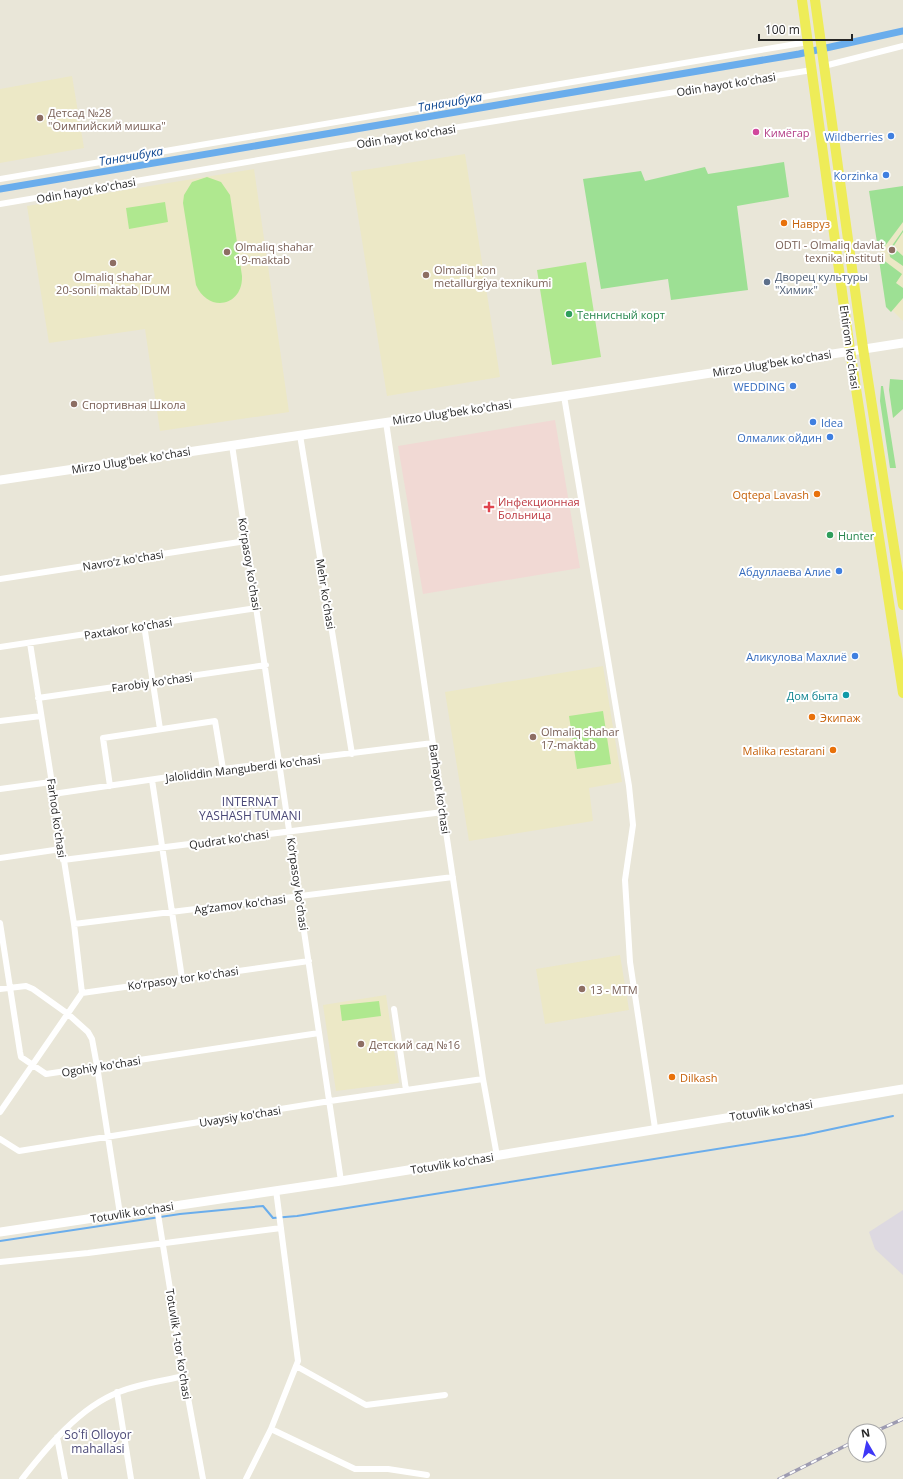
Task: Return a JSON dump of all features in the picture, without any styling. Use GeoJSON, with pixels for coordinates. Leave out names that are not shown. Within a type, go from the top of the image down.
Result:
{"type":"FeatureCollection","features":[{"type":"Feature","properties":{"kind":"main road","name":"Ehtirom ko'chasi"},"geometry":{"type":"LineString","coordinates":[[802,0],[850,350],[903,693]]}},
{"type":"Feature","properties":{"kind":"main road","name":"Ehtirom ko'chasi"},"geometry":{"type":"LineString","coordinates":[[815,0],[863,348],[903,605]]}},
{"type":"Feature","properties":{"kind":"main road","name":"Mirzo Ulug'bek ko'chasi"},"geometry":{"type":"LineString","coordinates":[[0,480],[564,396],[850,350],[903,343]]}},
{"type":"Feature","properties":{"kind":"main road","name":"Totuvlik ko'chasi"},"geometry":{"type":"LineString","coordinates":[[0,1232],[120,1214],[157,1211],[276,1190],[497,1156],[655,1128],[903,1089]]}},
{"type":"Feature","properties":{"kind":"street"},"geometry":{"type":"LineString","coordinates":[[0,179],[808,42]]}},
{"type":"Feature","properties":{"kind":"street"},"geometry":{"type":"LineString","coordinates":[[824,64],[903,46]]}},
{"type":"Feature","properties":{"kind":"street","name":"Odin hayot ko'chasi"},"geometry":{"type":"LineString","coordinates":[[0,204],[341,146],[812,70]]}},
{"type":"Feature","properties":{"kind":"street"},"geometry":{"type":"LineString","coordinates":[[564,396],[629,786],[633,825],[624,880],[630,962],[655,1128]]}},
{"type":"Feature","properties":{"kind":"street","name":"Barhayot ko'chasi"},"geometry":{"type":"LineString","coordinates":[[386,422],[483,1079],[497,1156]]}},
{"type":"Feature","properties":{"kind":"street","name":"Mehr ko'chasi"},"geometry":{"type":"LineString","coordinates":[[300,435],[352,754]]}},
{"type":"Feature","properties":{"kind":"street","name":"Ko‘rpasoy ko'chasi"},"geometry":{"type":"LineString","coordinates":[[232,445],[291,831],[341,1180]]}},
{"type":"Feature","properties":{"kind":"street","name":"Navro‘z ko'chasi"},"geometry":{"type":"LineString","coordinates":[[0,579],[246,540]]}},
{"type":"Feature","properties":{"kind":"street","name":"Paxtakor ko'chasi"},"geometry":{"type":"LineString","coordinates":[[0,647],[257,608]]}},
{"type":"Feature","properties":{"kind":"street"},"geometry":{"type":"LineString","coordinates":[[144,625],[160,729]]}},
{"type":"Feature","properties":{"kind":"street","name":"Farhod ko'chasi"},"geometry":{"type":"LineString","coordinates":[[30,642],[61,849],[74,924],[82,992]]}},
{"type":"Feature","properties":{"kind":"street","name":"Farobiy ko'chasi"},"geometry":{"type":"LineString","coordinates":[[38,698],[266,665]]}},
{"type":"Feature","properties":{"kind":"street"},"geometry":{"type":"LineString","coordinates":[[0,721],[41,716]]}},
{"type":"Feature","properties":{"kind":"street"},"geometry":{"type":"LineString","coordinates":[[110,786],[103,738],[160,729],[216,721],[223,769]]}},
{"type":"Feature","properties":{"kind":"street","name":"Jaloliddin Manguberdi ko'chasi"},"geometry":{"type":"LineString","coordinates":[[53,794],[223,769],[352,754],[433,742]]}},
{"type":"Feature","properties":{"kind":"street"},"geometry":{"type":"LineString","coordinates":[[152,780],[164,848],[171,913],[182,978]]}},
{"type":"Feature","properties":{"kind":"street"},"geometry":{"type":"LineString","coordinates":[[0,790],[51,782]]}},
{"type":"Feature","properties":{"kind":"street","name":"Qudrat ko'chasi"},"geometry":{"type":"LineString","coordinates":[[63,860],[443,812]]}},
{"type":"Feature","properties":{"kind":"street"},"geometry":{"type":"LineString","coordinates":[[0,858],[61,849]]}},
{"type":"Feature","properties":{"kind":"street","name":"Ag‘zamov ko'chasi"},"geometry":{"type":"LineString","coordinates":[[74,924],[453,877]]}},
{"type":"Feature","properties":{"kind":"street","name":"Ogohiy ko'chasi"},"geometry":{"type":"LineString","coordinates":[[0,923],[21,1057],[46,1074],[320,1033]]}},
{"type":"Feature","properties":{"kind":"street","name":"Ko‘rpasoy tor ko'chasi"},"geometry":{"type":"LineString","coordinates":[[82,992],[309,961]]}},
{"type":"Feature","properties":{"kind":"street"},"geometry":{"type":"LineString","coordinates":[[0,989],[26,986],[33,989],[68,1014],[88,1032],[92,1039],[109,1137],[120,1214]]}},
{"type":"Feature","properties":{"kind":"street"},"geometry":{"type":"LineString","coordinates":[[0,1112],[82,992]]}},
{"type":"Feature","properties":{"kind":"street"},"geometry":{"type":"LineString","coordinates":[[394,1009],[406,1090]]}},
{"type":"Feature","properties":{"kind":"street","name":"Uvaysiy ko'chasi"},"geometry":{"type":"LineString","coordinates":[[0,1138],[19,1151],[330,1101],[483,1079]]}},
{"type":"Feature","properties":{"kind":"street"},"geometry":{"type":"LineString","coordinates":[[246,1479],[271,1429],[298,1361],[276,1190]]}},
{"type":"Feature","properties":{"kind":"street","name":"Totuvlik 1-tor ko'chasi"},"geometry":{"type":"LineString","coordinates":[[157,1211],[184,1376],[203,1479]]}},
{"type":"Feature","properties":{"kind":"street"},"geometry":{"type":"LineString","coordinates":[[0,1262],[163,1243],[281,1226]]}},
{"type":"Feature","properties":{"kind":"street"},"geometry":{"type":"LineString","coordinates":[[296,1366],[366,1405],[445,1395]]}},
{"type":"Feature","properties":{"kind":"street"},"geometry":{"type":"LineString","coordinates":[[22,1479],[46,1448],[88,1410],[117,1392],[184,1376]]}},
{"type":"Feature","properties":{"kind":"street"},"geometry":{"type":"LineString","coordinates":[[117,1392],[131,1479]]}},
{"type":"Feature","properties":{"kind":"street"},"geometry":{"type":"LineString","coordinates":[[271,1429],[355,1469],[388,1469],[427,1475]]}},
{"type":"Feature","properties":{"kind":"street"},"geometry":{"type":"LineString","coordinates":[[57,1437],[65,1479]]}},
{"type":"Feature","properties":{"kind":"shaded area","name":"Детсад №28 \"Оимпийский мишка\""},"geometry":{"type":"Polygon","coordinates":[[[72,76],[84,148],[0,163],[0,89],[72,76]]]}},
{"type":"Feature","properties":{"kind":"shaded area","name":"Olmaliq kon metallurgiya texnikumi"},"geometry":{"type":"Polygon","coordinates":[[[465,154],[500,377],[387,396],[351,172],[465,154]]]}},
{"type":"Feature","properties":{"kind":"shaded area"},"geometry":{"type":"Polygon","coordinates":[[[254,169],[289,412],[160,431],[145,329],[49,343],[27,206],[254,169]]]}},
{"type":"Feature","properties":{"kind":"shaded area","name":"ODTI - Olmaliq davlat texnika instituti"},"geometry":{"type":"Polygon","coordinates":[[[903,188],[903,321],[889,307],[872,193],[903,188]]]}},
{"type":"Feature","properties":{"kind":"shaded area","name":"Инфекционная Больница"},"geometry":{"type":"Polygon","coordinates":[[[555,420],[580,568],[423,594],[398,446],[555,420]]]}},
{"type":"Feature","properties":{"kind":"shaded area","name":"Olmaliq shahar 17-maktab"},"geometry":{"type":"Polygon","coordinates":[[[603,666],[622,782],[589,788],[593,821],[469,841],[445,692],[603,666]]]}},
{"type":"Feature","properties":{"kind":"shaded area","name":"13 - MTM"},"geometry":{"type":"Polygon","coordinates":[[[620,955],[629,1010],[545,1024],[536,969],[620,955]]]}},
{"type":"Feature","properties":{"kind":"shaded area","name":"Детский сад №16"},"geometry":{"type":"Polygon","coordinates":[[[386,995],[399,1083],[336,1091],[323,1005],[386,995]]]}},
{"type":"Feature","properties":{"kind":"shaded area"},"geometry":{"type":"Polygon","coordinates":[[[903,1210],[903,1275],[875,1249],[869,1232],[903,1210]]]}},
{"type":"Feature","properties":{"kind":"green space"},"geometry":{"type":"Polygon","coordinates":[[[784,162],[789,197],[737,206],[748,290],[671,300],[668,279],[601,289],[583,179],[641,171],[645,181],[705,167],[708,174],[784,162]]]}},
{"type":"Feature","properties":{"kind":"green space"},"geometry":{"type":"Polygon","coordinates":[[[207,177],[221,182],[230,195],[242,276],[241,286],[237,294],[231,300],[224,303],[216,303],[208,300],[201,294],[196,285],[183,203],[184,195],[192,182],[207,177]]]}},
{"type":"Feature","properties":{"kind":"green space"},"geometry":{"type":"Polygon","coordinates":[[[903,186],[903,222],[885,246],[878,249],[869,191],[903,186]]]}},
{"type":"Feature","properties":{"kind":"green space"},"geometry":{"type":"Polygon","coordinates":[[[165,202],[168,222],[129,229],[126,208],[165,202]]]}},
{"type":"Feature","properties":{"kind":"green space"},"geometry":{"type":"Polygon","coordinates":[[[903,230],[893,247],[903,256],[903,266],[890,257],[889,250],[903,230]]]}},
{"type":"Feature","properties":{"kind":"green space"},"geometry":{"type":"Polygon","coordinates":[[[882,259],[902,274],[896,283],[903,288],[903,298],[891,312],[886,307],[879,260],[882,259]]]}},
{"type":"Feature","properties":{"kind":"green space","name":"Теннисный корт"},"geometry":{"type":"Polygon","coordinates":[[[586,262],[601,357],[552,365],[537,270],[586,262]]]}},
{"type":"Feature","properties":{"kind":"green space"},"geometry":{"type":"Polygon","coordinates":[[[890,379],[903,380],[903,409],[893,418],[889,390],[890,379]]]}},
{"type":"Feature","properties":{"kind":"green space"},"geometry":{"type":"Polygon","coordinates":[[[881,386],[883,386],[896,468],[890,468],[880,401],[881,386]]]}},
{"type":"Feature","properties":{"kind":"green space"},"geometry":{"type":"Polygon","coordinates":[[[603,711],[611,764],[577,769],[569,716],[603,711]]]}},
{"type":"Feature","properties":{"kind":"green space"},"geometry":{"type":"Polygon","coordinates":[[[379,1001],[381,1016],[342,1021],[340,1005],[379,1001]]]}},
{"type":"Feature","properties":{"kind":"waterway","name":"Таначибука"},"geometry":{"type":"LineString","coordinates":[[0,189],[799,54],[903,31]]}},
{"type":"Feature","properties":{"kind":"waterway"},"geometry":{"type":"LineString","coordinates":[[0,1241],[180,1214],[263,1206],[273,1218],[297,1216],[804,1135],[893,1116]]}},
{"type":"Feature","properties":{"kind":"railway"},"geometry":{"type":"LineString","coordinates":[[887,1426],[903,1419]]}},
{"type":"Feature","properties":{"kind":"railway"},"geometry":{"type":"LineString","coordinates":[[779,1479],[847,1445]]}},
{"type":"Feature","properties":{"kind":"place","name":"Детсад №28 \"Оимпийский мишка\""},"geometry":{"type":"Point","coordinates":[40,118]}},
{"type":"Feature","properties":{"kind":"place","name":"Кимёгар"},"geometry":{"type":"Point","coordinates":[756,132]}},
{"type":"Feature","properties":{"kind":"place","name":"Wildberries"},"geometry":{"type":"Point","coordinates":[891,136]}},
{"type":"Feature","properties":{"kind":"place","name":"Korzinka"},"geometry":{"type":"Point","coordinates":[886,175]}},
{"type":"Feature","properties":{"kind":"place","name":"Навруз"},"geometry":{"type":"Point","coordinates":[784,223]}},
{"type":"Feature","properties":{"kind":"place","name":"ODTI - Olmaliq davlat texnika instituti"},"geometry":{"type":"Point","coordinates":[892,250]}},
{"type":"Feature","properties":{"kind":"place","name":"Olmaliq shahar 19-maktab"},"geometry":{"type":"Point","coordinates":[227,252]}},
{"type":"Feature","properties":{"kind":"place","name":"Olmaliq shahar 20-sonli maktab IDUM"},"geometry":{"type":"Point","coordinates":[113,263]}},
{"type":"Feature","properties":{"kind":"place","name":"Olmaliq kon metallurgiya texnikumi"},"geometry":{"type":"Point","coordinates":[426,275]}},
{"type":"Feature","properties":{"kind":"place","name":"Дворец культуры \"Химик\""},"geometry":{"type":"Point","coordinates":[767,282]}},
{"type":"Feature","properties":{"kind":"place","name":"Теннисный корт"},"geometry":{"type":"Point","coordinates":[569,314]}},
{"type":"Feature","properties":{"kind":"place","name":"WEDDING"},"geometry":{"type":"Point","coordinates":[793,386]}},
{"type":"Feature","properties":{"kind":"place","name":"Спортивная Школа"},"geometry":{"type":"Point","coordinates":[74,404]}},
{"type":"Feature","properties":{"kind":"place","name":"Idea"},"geometry":{"type":"Point","coordinates":[813,422]}},
{"type":"Feature","properties":{"kind":"place","name":"Олмалик ойдин"},"geometry":{"type":"Point","coordinates":[830,437]}},
{"type":"Feature","properties":{"kind":"place","name":"Oqtepa Lavash"},"geometry":{"type":"Point","coordinates":[817,494]}},
{"type":"Feature","properties":{"kind":"place","name":"Инфекционная Больница"},"geometry":{"type":"Point","coordinates":[489,507]}},
{"type":"Feature","properties":{"kind":"place","name":"Hunter"},"geometry":{"type":"Point","coordinates":[830,535]}},
{"type":"Feature","properties":{"kind":"place","name":"Абдуллаева Алие"},"geometry":{"type":"Point","coordinates":[839,571]}},
{"type":"Feature","properties":{"kind":"place","name":"Аликулова Махлиё"},"geometry":{"type":"Point","coordinates":[855,656]}},
{"type":"Feature","properties":{"kind":"place","name":"Дом быта"},"geometry":{"type":"Point","coordinates":[846,695]}},
{"type":"Feature","properties":{"kind":"place","name":"Экипаж"},"geometry":{"type":"Point","coordinates":[812,717]}},
{"type":"Feature","properties":{"kind":"place","name":"Olmaliq shahar 17-maktab"},"geometry":{"type":"Point","coordinates":[533,737]}},
{"type":"Feature","properties":{"kind":"place","name":"Malika restarani"},"geometry":{"type":"Point","coordinates":[833,750]}},
{"type":"Feature","properties":{"kind":"place","name":"13 - MTM"},"geometry":{"type":"Point","coordinates":[582,989]}},
{"type":"Feature","properties":{"kind":"place","name":"Детский сад №16"},"geometry":{"type":"Point","coordinates":[361,1044]}},
{"type":"Feature","properties":{"kind":"place","name":"Dilkash"},"geometry":{"type":"Point","coordinates":[672,1077]}},
{"type":"Feature","properties":{"kind":"district","name":"INTERNAT YASHASH TUMANI"},"geometry":{"type":"Point","coordinates":[250,808]}},
{"type":"Feature","properties":{"kind":"district","name":"Soʻfi Ollоyor mahallasi"},"geometry":{"type":"Point","coordinates":[98,1441]}}]}
